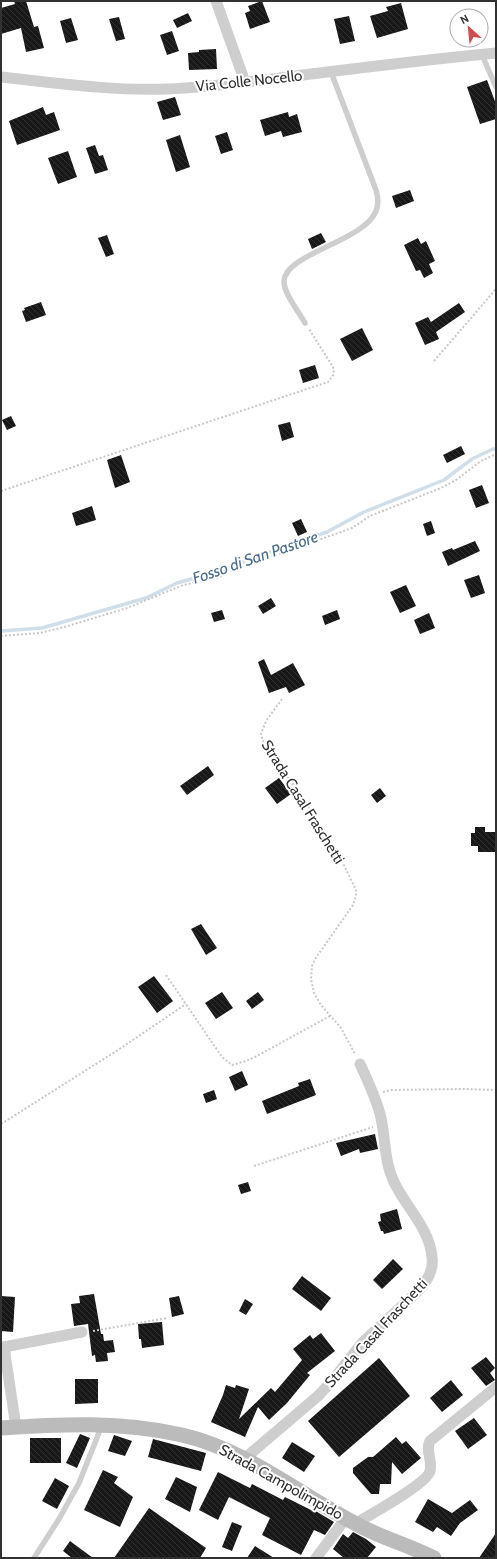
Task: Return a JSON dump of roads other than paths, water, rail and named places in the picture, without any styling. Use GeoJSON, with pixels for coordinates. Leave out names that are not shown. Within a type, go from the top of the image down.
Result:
{"type":"FeatureCollection","features":[{"type":"Feature","properties":{"kind":"street"},"geometry":{"type":"LineString","coordinates":[[216,1],[245,82]]}},
{"type":"Feature","properties":{"kind":"street","name":"Via Colle Nocello"},"geometry":{"type":"LineString","coordinates":[[1,78],[143,89],[186,88],[496,53]]}},
{"type":"Feature","properties":{"kind":"street","name":"Strada Casal Fraschetti"},"geometry":{"type":"LineString","coordinates":[[244,1459],[318,1396],[364,1342],[417,1292],[431,1272],[432,1256],[428,1240],[417,1219],[397,1188],[389,1170],[382,1123],[374,1097],[360,1064]]}},
{"type":"Feature","properties":{"kind":"street"},"geometry":{"type":"LineString","coordinates":[[8,1427],[2,1348],[82,1332]]}},
{"type":"Feature","properties":{"kind":"street"},"geometry":{"type":"LineString","coordinates":[[316,1558],[351,1521],[409,1490],[427,1476],[431,1468],[428,1448],[430,1441],[496,1387]]}},
{"type":"Feature","properties":{"kind":"street","name":"Strada Campolimpido"},"geometry":{"type":"LineString","coordinates":[[8,1427],[60,1424],[103,1425],[142,1428],[182,1435],[216,1446],[244,1459],[351,1521],[434,1558]]}},
{"type":"Feature","properties":{"kind":"lane"},"geometry":{"type":"LineString","coordinates":[[482,55],[496,87]]}},
{"type":"Feature","properties":{"kind":"lane"},"geometry":{"type":"LineString","coordinates":[[305,323],[285,286],[284,280],[286,273],[297,263],[356,232],[365,225],[375,213],[378,204],[376,190],[331,72]]}},
{"type":"Feature","properties":{"kind":"lane"},"geometry":{"type":"LineString","coordinates":[[34,1558],[59,1519],[79,1483],[103,1425]]}},
{"type":"Feature","properties":{"kind":"waterway","name":"Fosso di San Pastore"},"geometry":{"type":"LineString","coordinates":[[1,631],[42,628],[146,598],[177,583],[220,571],[327,532],[364,512],[444,480],[472,459],[496,449]]}}]}
